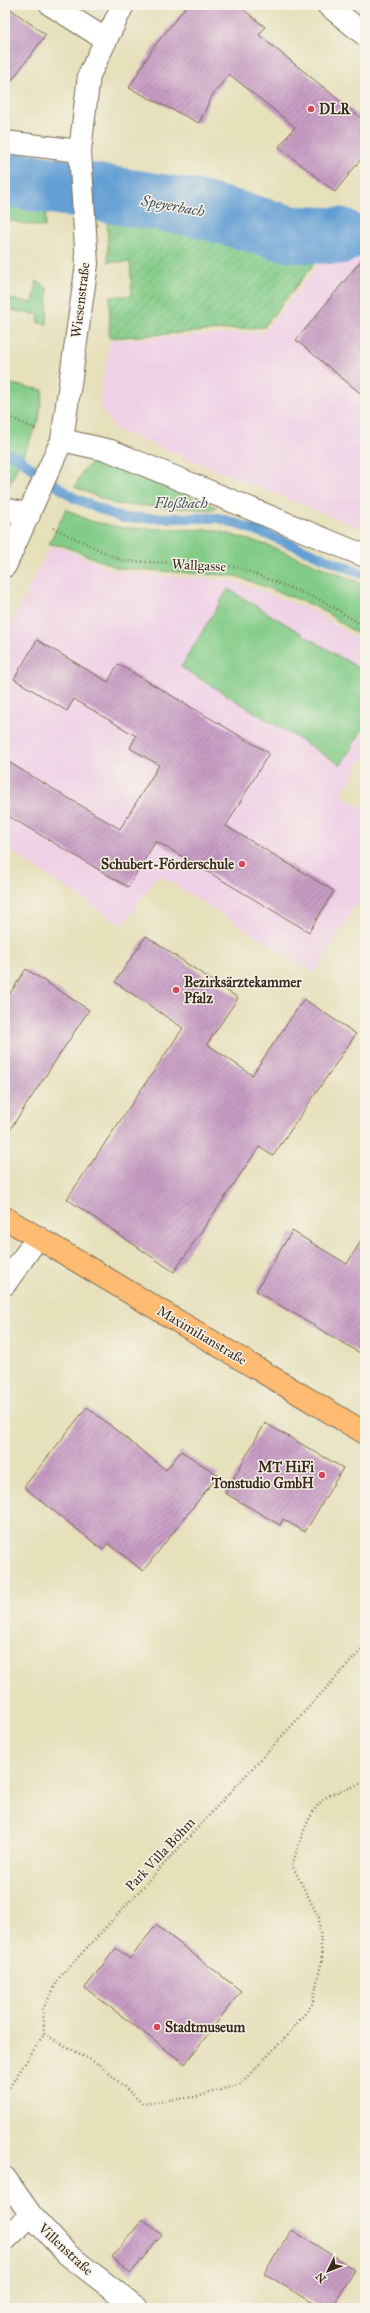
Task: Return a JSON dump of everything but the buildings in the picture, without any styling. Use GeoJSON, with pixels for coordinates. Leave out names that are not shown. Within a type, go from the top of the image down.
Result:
{"type":"FeatureCollection","features":[{"type":"Feature","properties":{"kind":"main road","name":"Maximilianstraße"},"geometry":{"type":"LineString","coordinates":[[5,1218],[365,1432]]}},
{"type":"Feature","properties":{"kind":"street"},"geometry":{"type":"LineString","coordinates":[[51,5],[105,39]]}},
{"type":"Feature","properties":{"kind":"street","name":"Wiesenstraße"},"geometry":{"type":"LineString","coordinates":[[5,566],[51,468],[62,440],[87,264],[81,159],[89,76],[105,39],[123,5]]}},
{"type":"Feature","properties":{"kind":"street"},"geometry":{"type":"LineString","coordinates":[[328,5],[365,35]]}},
{"type":"Feature","properties":{"kind":"street"},"geometry":{"type":"LineString","coordinates":[[5,142],[81,159]]}},
{"type":"Feature","properties":{"kind":"street"},"geometry":{"type":"LineString","coordinates":[[62,440],[111,451],[365,556]]}},
{"type":"Feature","properties":{"kind":"street"},"geometry":{"type":"LineString","coordinates":[[5,509],[29,515]]}},
{"type":"Feature","properties":{"kind":"street"},"geometry":{"type":"LineString","coordinates":[[5,1284],[38,1237]]}},
{"type":"Feature","properties":{"kind":"street","name":"Villenstraße"},"geometry":{"type":"LineString","coordinates":[[5,2178],[31,2215],[67,2254],[137,2308]]}},
{"type":"Feature","properties":{"kind":"street"},"geometry":{"type":"LineString","coordinates":[[5,2240],[31,2215]]}},
{"type":"Feature","properties":{"kind":"path","name":"Wallgasse"},"geometry":{"type":"LineString","coordinates":[[29,515],[123,561],[222,565],[240,568],[323,601],[365,628]]}},
{"type":"Feature","properties":{"kind":"path","name":"Park Villa Böhm"},"geometry":{"type":"LineString","coordinates":[[44,2034],[43,2009],[60,1977],[365,1646]]}},
{"type":"Feature","properties":{"kind":"path"},"geometry":{"type":"LineString","coordinates":[[5,2094],[44,2034],[100,2065],[142,2103],[196,2097],[240,2084],[285,2038],[312,2005],[322,1960],[319,1918],[292,1865],[307,1819],[329,1796],[357,1786],[365,1780]]}},
{"type":"Feature","properties":{"kind":"shaded area"},"geometry":{"type":"Polygon","coordinates":[[[365,206],[365,530],[115,429],[99,404],[110,340],[264,332],[365,206]]]}},
{"type":"Feature","properties":{"kind":"shaded area"},"geometry":{"type":"Polygon","coordinates":[[[50,547],[62,548],[117,572],[236,581],[317,613],[365,644],[365,755],[341,795],[365,809],[365,889],[315,973],[158,874],[123,926],[5,847],[5,635],[50,547]]]}},
{"type":"Feature","properties":{"kind":"green space"},"geometry":{"type":"Polygon","coordinates":[[[5,169],[47,176],[45,227],[5,220],[5,169]]]}},
{"type":"Feature","properties":{"kind":"green space"},"geometry":{"type":"Polygon","coordinates":[[[107,207],[199,223],[321,255],[264,327],[109,338],[110,297],[132,295],[130,262],[108,262],[107,207]]]}},
{"type":"Feature","properties":{"kind":"green space"},"geometry":{"type":"Polygon","coordinates":[[[37,281],[48,289],[47,324],[38,323],[39,315],[5,309],[5,298],[33,303],[37,281]]]}},
{"type":"Feature","properties":{"kind":"green space"},"geometry":{"type":"Polygon","coordinates":[[[5,383],[43,390],[39,420],[7,490],[5,489],[5,383]]]}},
{"type":"Feature","properties":{"kind":"green space"},"geometry":{"type":"Polygon","coordinates":[[[96,460],[132,469],[216,507],[215,510],[115,504],[75,487],[83,470],[96,460]]]}},
{"type":"Feature","properties":{"kind":"green space"},"geometry":{"type":"Polygon","coordinates":[[[66,509],[90,521],[124,528],[214,530],[267,545],[365,585],[365,639],[318,607],[236,576],[118,568],[64,546],[49,544],[66,509]]]}},
{"type":"Feature","properties":{"kind":"green space"},"geometry":{"type":"Polygon","coordinates":[[[228,589],[365,672],[365,725],[341,765],[181,667],[228,589]]]}},
{"type":"Feature","properties":{"kind":"waterway","name":"Speyerbach"},"geometry":{"type":"LineString","coordinates":[[5,178],[195,208],[290,234],[340,236]]}},
{"type":"Feature","properties":{"kind":"waterway","name":"Floßbach"},"geometry":{"type":"LineString","coordinates":[[5,452],[18,458],[74,498],[122,518],[219,518],[266,534],[365,575]]}},
{"type":"Feature","properties":{"kind":"place","name":"DLR"},"geometry":{"type":"Point","coordinates":[311,109]}},
{"type":"Feature","properties":{"kind":"place","name":"Schubert-Förderschule"},"geometry":{"type":"Point","coordinates":[242,864]}},
{"type":"Feature","properties":{"kind":"place","name":"Bezirksärztekammer Pfalz"},"geometry":{"type":"Point","coordinates":[176,990]}},
{"type":"Feature","properties":{"kind":"place","name":"MT HiFi Tonstudio GmbH"},"geometry":{"type":"Point","coordinates":[322,1475]}},
{"type":"Feature","properties":{"kind":"place","name":"Stadtmuseum"},"geometry":{"type":"Point","coordinates":[157,2027]}}]}
